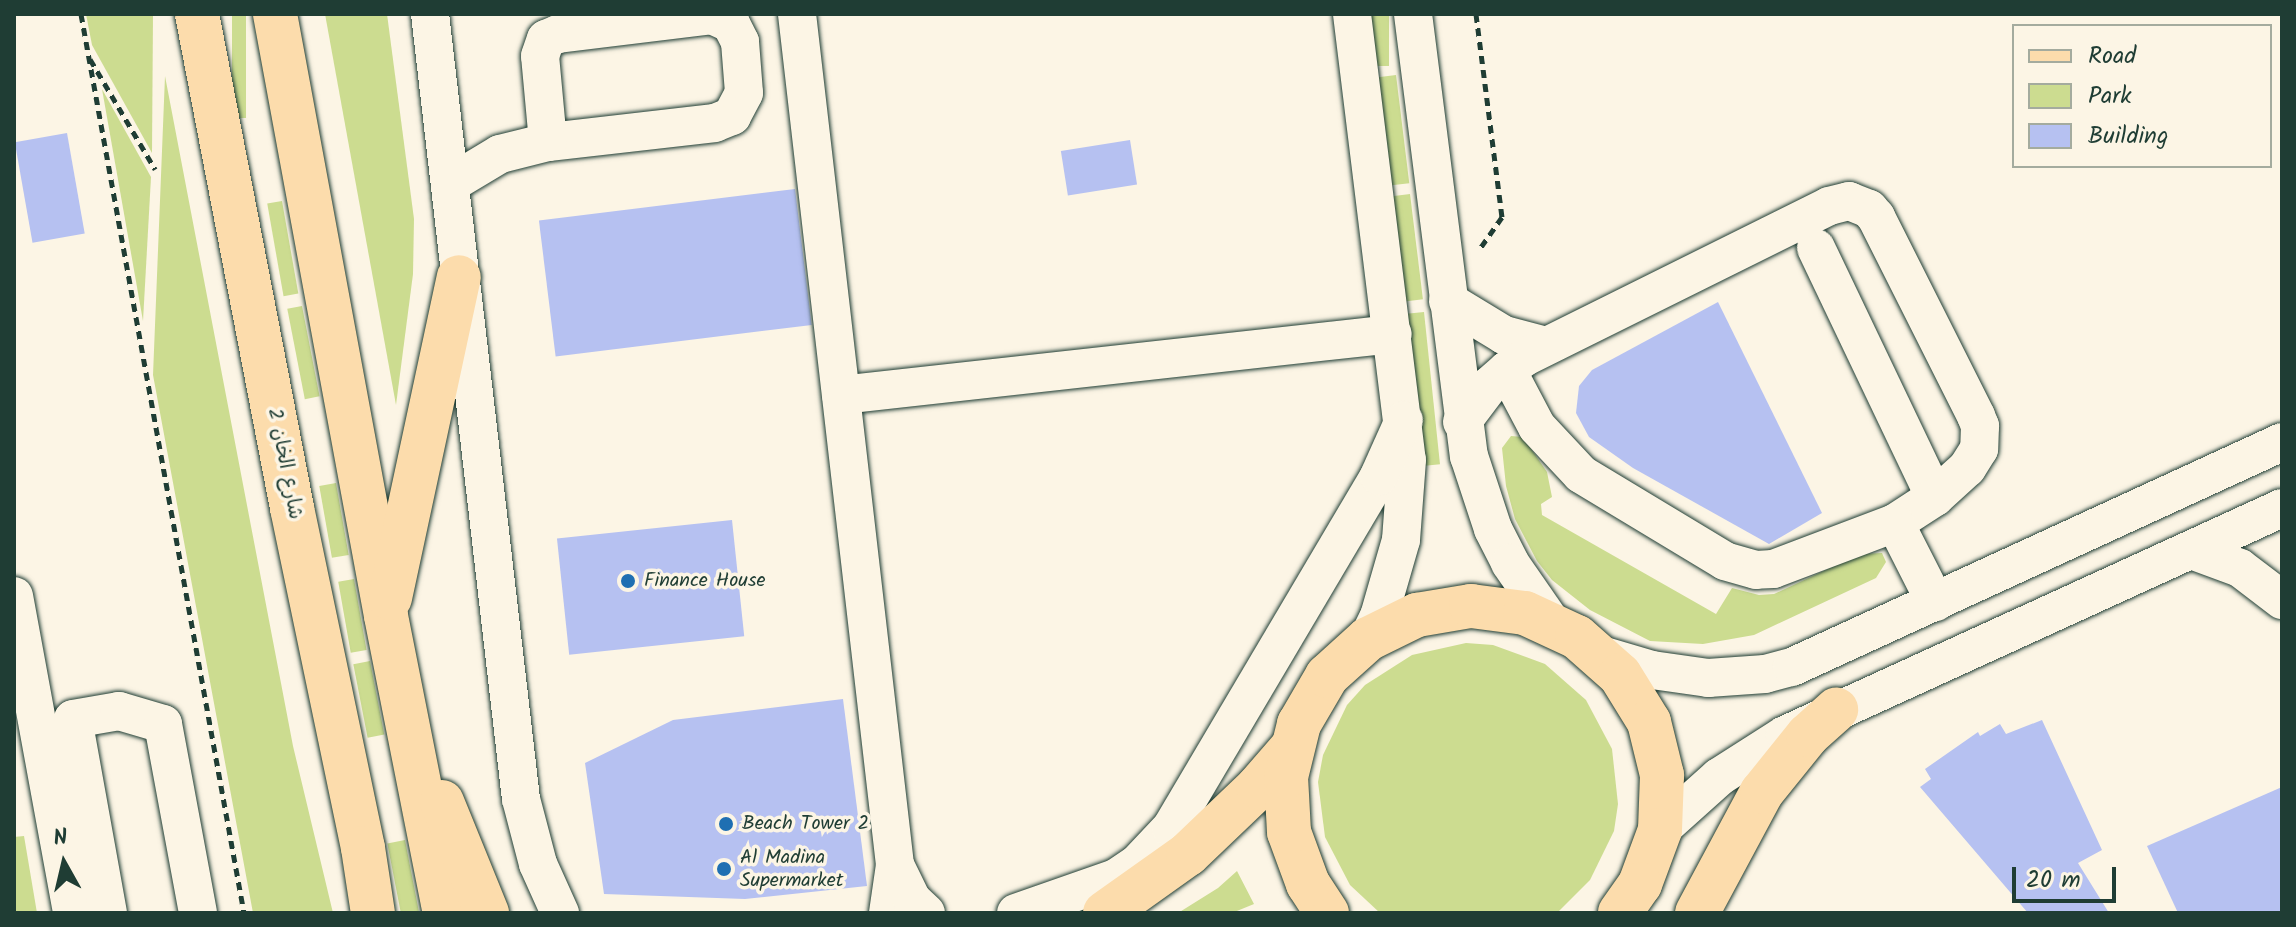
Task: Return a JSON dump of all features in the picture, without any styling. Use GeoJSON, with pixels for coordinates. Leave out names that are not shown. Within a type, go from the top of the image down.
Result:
{"type":"FeatureCollection","features":[{"type":"Feature","properties":{"kind":"main road","name":"شارع الخان 2"},"geometry":{"type":"LineString","coordinates":[[197,14],[292,508],[363,848],[373,913]]}},
{"type":"Feature","properties":{"kind":"main road"},"geometry":{"type":"LineString","coordinates":[[275,14],[386,616],[445,913]]}},
{"type":"Feature","properties":{"kind":"main road"},"geometry":{"type":"LineString","coordinates":[[386,616],[459,277]]}},
{"type":"Feature","properties":{"kind":"main road"},"geometry":{"type":"LineString","coordinates":[[1327,913],[1308,884],[1289,832],[1285,805],[1290,750],[1299,724],[1319,687],[1346,656],[1392,625],[1444,608],[1498,608],[1551,622],[1601,655],[1636,697],[1657,748],[1662,775],[1660,830],[1640,884],[1620,913]]}},
{"type":"Feature","properties":{"kind":"main road"},"geometry":{"type":"LineString","coordinates":[[401,695],[487,913]]}},
{"type":"Feature","properties":{"kind":"main road"},"geometry":{"type":"LineString","coordinates":[[1697,913],[1762,792],[1800,744],[1836,710]]}},
{"type":"Feature","properties":{"kind":"main road"},"geometry":{"type":"LineString","coordinates":[[1105,913],[1197,846],[1258,787],[1290,750]]}},
{"type":"Feature","properties":{"kind":"street"},"geometry":{"type":"LineString","coordinates":[[430,14],[521,799],[523,879],[528,913]]}},
{"type":"Feature","properties":{"kind":"street"},"geometry":{"type":"LineString","coordinates":[[797,14],[895,865],[888,913]]}},
{"type":"Feature","properties":{"kind":"street"},"geometry":{"type":"LineString","coordinates":[[1352,14],[1407,460],[1401,540],[1383,604],[1368,639]]}},
{"type":"Feature","properties":{"kind":"street"},"geometry":{"type":"LineString","coordinates":[[1413,14],[1462,422],[1479,493],[1493,529],[1510,563],[1551,622]]}},
{"type":"Feature","properties":{"kind":"street"},"geometry":{"type":"LineString","coordinates":[[450,184],[500,154],[548,142],[715,123],[732,116],[744,93],[737,33],[723,18],[712,15],[551,35],[540,49],[548,142]]}},
{"type":"Feature","properties":{"kind":"street"},"geometry":{"type":"LineString","coordinates":[[1462,422],[1490,385],[1507,370],[1546,346],[1829,206],[1849,201],[1860,203],[1876,217],[1980,426],[1979,449],[1974,460],[1935,497],[1895,523],[1773,569],[1740,567],[1581,474],[1537,427],[1507,370]]}},
{"type":"Feature","properties":{"kind":"street"},"geometry":{"type":"LineString","coordinates":[[1816,248],[1935,497]]}},
{"type":"Feature","properties":{"kind":"street"},"geometry":{"type":"LineString","coordinates":[[1448,301],[1504,335],[1546,346]]}},
{"type":"Feature","properties":{"kind":"street"},"geometry":{"type":"LineString","coordinates":[[841,395],[1393,334]]}},
{"type":"Feature","properties":{"kind":"street"},"geometry":{"type":"LineString","coordinates":[[1016,913],[1116,878],[1146,856],[1171,828],[1379,476],[1404,420]]}},
{"type":"Feature","properties":{"kind":"street"},"geometry":{"type":"LineString","coordinates":[[1601,655],[1679,676],[1736,678],[1765,674],[1819,657],[2282,442]]}},
{"type":"Feature","properties":{"kind":"street"},"geometry":{"type":"LineString","coordinates":[[1660,830],[1688,803],[1751,755],[1836,710],[2282,508]]}},
{"type":"Feature","properties":{"kind":"street"},"geometry":{"type":"LineString","coordinates":[[1895,523],[1935,602]]}},
{"type":"Feature","properties":{"kind":"street"},"geometry":{"type":"LineString","coordinates":[[2191,550],[2240,568],[2282,600]]}},
{"type":"Feature","properties":{"kind":"street"},"geometry":{"type":"LineString","coordinates":[[14,596],[72,913]]}},
{"type":"Feature","properties":{"kind":"street"},"geometry":{"type":"LineString","coordinates":[[108,913],[73,719],[119,711],[163,724],[198,913]]}},
{"type":"Feature","properties":{"kind":"street"},"geometry":{"type":"LineString","coordinates":[[521,799],[538,864],[560,913]]}},
{"type":"Feature","properties":{"kind":"street"},"geometry":{"type":"LineString","coordinates":[[895,865],[912,900],[926,913]]}},
{"type":"Feature","properties":{"kind":"path"},"geometry":{"type":"LineString","coordinates":[[81,14],[244,913]]}},
{"type":"Feature","properties":{"kind":"path"},"geometry":{"type":"LineString","coordinates":[[1476,14],[1502,217],[1478,250]]}},
{"type":"Feature","properties":{"kind":"path"},"geometry":{"type":"LineString","coordinates":[[88,56],[155,169]]}},
{"type":"Feature","properties":{"kind":"green space"},"geometry":{"type":"Polygon","coordinates":[[[86,14],[153,14],[152,153],[92,45],[86,14]]]}},
{"type":"Feature","properties":{"kind":"green space"},"geometry":{"type":"Polygon","coordinates":[[[232,14],[246,14],[246,118],[232,118],[232,14]]]}},
{"type":"Feature","properties":{"kind":"green space"},"geometry":{"type":"Polygon","coordinates":[[[325,14],[387,14],[414,219],[413,274],[396,405],[325,14]]]}},
{"type":"Feature","properties":{"kind":"green space"},"geometry":{"type":"Polygon","coordinates":[[[1369,14],[1389,14],[1389,66],[1369,66],[1369,14]]]}},
{"type":"Feature","properties":{"kind":"green space"},"geometry":{"type":"Polygon","coordinates":[[[1396,75],[1409,183],[1389,186],[1376,77],[1396,75]]]}},
{"type":"Feature","properties":{"kind":"green space"},"geometry":{"type":"Polygon","coordinates":[[[165,76],[293,746],[333,913],[253,913],[153,375],[165,76]]]}},
{"type":"Feature","properties":{"kind":"green space"},"geometry":{"type":"Polygon","coordinates":[[[102,89],[151,177],[143,321],[102,89]]]}},
{"type":"Feature","properties":{"kind":"green space"},"geometry":{"type":"Polygon","coordinates":[[[1410,194],[1423,299],[1403,302],[1390,196],[1410,194]]]}},
{"type":"Feature","properties":{"kind":"green space"},"geometry":{"type":"Polygon","coordinates":[[[282,201],[298,294],[284,296],[267,204],[282,201]]]}},
{"type":"Feature","properties":{"kind":"green space"},"geometry":{"type":"Polygon","coordinates":[[[302,306],[320,396],[305,399],[287,309],[302,306]]]}},
{"type":"Feature","properties":{"kind":"green space"},"geometry":{"type":"Polygon","coordinates":[[[1424,312],[1440,464],[1420,466],[1404,314],[1424,312]]]}},
{"type":"Feature","properties":{"kind":"green space"},"geometry":{"type":"Polygon","coordinates":[[[1511,436],[1523,437],[1547,472],[1552,497],[1541,504],[1542,515],[1716,614],[1732,588],[1759,595],[1774,594],[1860,554],[1882,553],[1886,562],[1876,578],[1754,635],[1703,644],[1650,641],[1590,610],[1552,580],[1537,561],[1515,519],[1506,486],[1502,448],[1511,436]]]}},
{"type":"Feature","properties":{"kind":"green space"},"geometry":{"type":"Polygon","coordinates":[[[336,483],[349,555],[332,558],[319,486],[336,483]]]}},
{"type":"Feature","properties":{"kind":"green space"},"geometry":{"type":"Polygon","coordinates":[[[354,579],[367,650],[351,653],[338,582],[354,579]]]}},
{"type":"Feature","properties":{"kind":"green space"},"geometry":{"type":"Polygon","coordinates":[[[1466,643],[1493,645],[1545,664],[1586,700],[1612,749],[1618,804],[1614,831],[1590,880],[1557,913],[1380,913],[1350,885],[1325,837],[1318,782],[1323,755],[1347,705],[1365,685],[1412,655],[1466,643]]]}},
{"type":"Feature","properties":{"kind":"green space"},"geometry":{"type":"Polygon","coordinates":[[[370,661],[384,735],[368,738],[353,664],[370,661]]]}},
{"type":"Feature","properties":{"kind":"green space"},"geometry":{"type":"Polygon","coordinates":[[[24,836],[37,913],[14,913],[14,837],[24,836]]]}},
{"type":"Feature","properties":{"kind":"green space"},"geometry":{"type":"Polygon","coordinates":[[[405,840],[419,913],[401,913],[387,843],[405,840]]]}},
{"type":"Feature","properties":{"kind":"green space"},"geometry":{"type":"Polygon","coordinates":[[[1237,871],[1254,904],[1232,913],[1178,913],[1218,888],[1237,871]]]}},
{"type":"Feature","properties":{"kind":"building"},"geometry":{"type":"Polygon","coordinates":[[[67,133],[85,233],[33,243],[15,142],[67,133]]]}},
{"type":"Feature","properties":{"kind":"building"},"geometry":{"type":"Polygon","coordinates":[[[1130,140],[1137,184],[1068,195],[1061,151],[1130,140]]]}},
{"type":"Feature","properties":{"kind":"building"},"geometry":{"type":"Polygon","coordinates":[[[795,189],[812,325],[556,356],[539,220],[795,189]]]}},
{"type":"Feature","properties":{"kind":"building"},"geometry":{"type":"Polygon","coordinates":[[[1718,302],[1822,513],[1769,544],[1633,468],[1589,437],[1576,413],[1579,386],[1592,370],[1718,302]]]}},
{"type":"Feature","properties":{"kind":"building"},"geometry":{"type":"Polygon","coordinates":[[[732,520],[744,636],[569,655],[557,538],[732,520]]]}},
{"type":"Feature","properties":{"kind":"building","name":"Beach Tower 2"},"geometry":{"type":"Polygon","coordinates":[[[843,699],[867,886],[745,899],[604,894],[585,763],[673,720],[843,699]]]}},
{"type":"Feature","properties":{"kind":"building"},"geometry":{"type":"Polygon","coordinates":[[[2042,720],[2102,850],[2078,863],[2109,913],[2028,913],[1920,787],[1931,779],[1925,769],[1978,732],[1980,736],[2000,724],[2006,734],[2042,720]]]}},
{"type":"Feature","properties":{"kind":"building"},"geometry":{"type":"Polygon","coordinates":[[[2282,787],[2282,913],[2178,913],[2147,846],[2282,787]]]}},
{"type":"Feature","properties":{"kind":"place","name":"Finance House"},"geometry":{"type":"Point","coordinates":[628,581]}},
{"type":"Feature","properties":{"kind":"place","name":"Beach Tower 2"},"geometry":{"type":"Point","coordinates":[726,824]}},
{"type":"Feature","properties":{"kind":"place","name":"Al Madina Supermarket"},"geometry":{"type":"Point","coordinates":[724,869]}}]}
